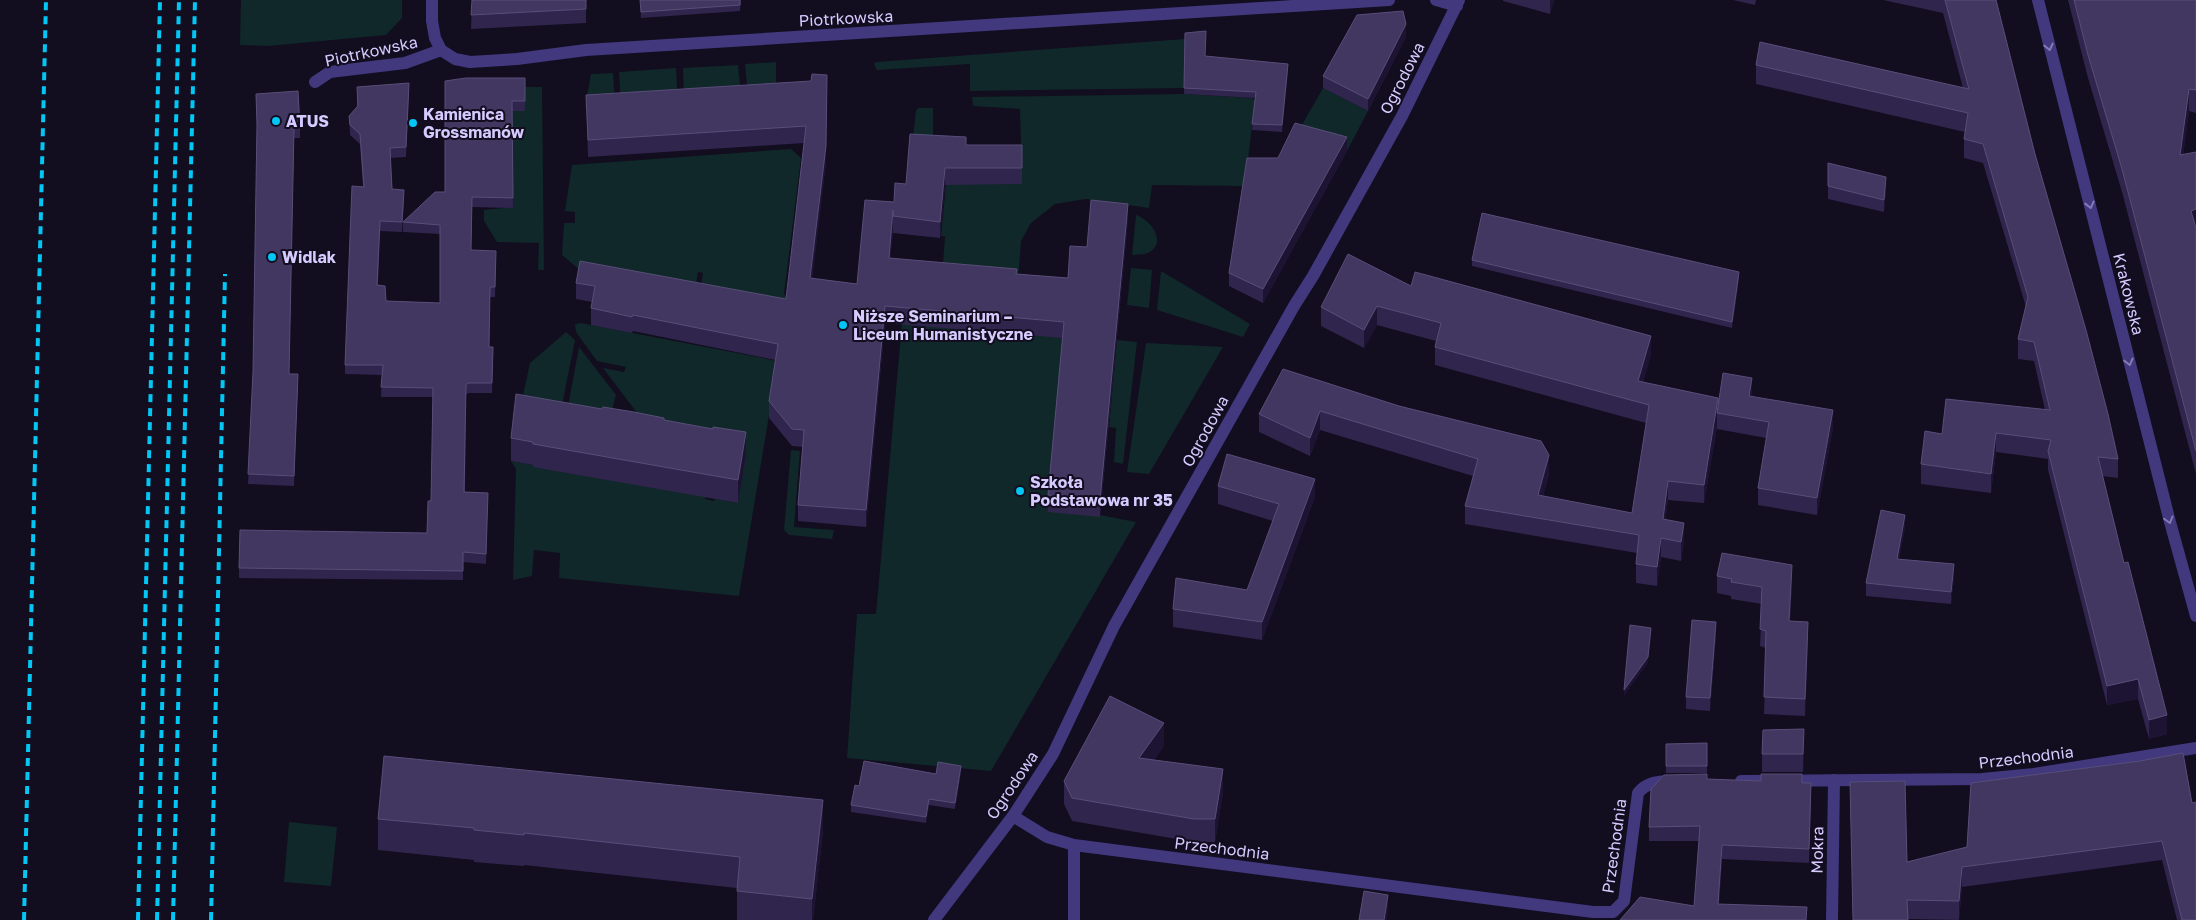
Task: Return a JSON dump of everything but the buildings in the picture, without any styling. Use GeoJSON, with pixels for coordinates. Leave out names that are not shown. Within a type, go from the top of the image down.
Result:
{"type":"FeatureCollection","features":[{"type":"Feature","properties":{"kind":"street"},"geometry":{"type":"LineString","coordinates":[[432,0],[432,22],[435,38],[442,50]]}},
{"type":"Feature","properties":{"kind":"street","name":"Piotrkowska"},"geometry":{"type":"LineString","coordinates":[[315,82],[330,72],[405,63],[442,50],[455,59],[470,62],[517,59],[586,50],[1389,0]]}},
{"type":"Feature","properties":{"kind":"street"},"geometry":{"type":"LineString","coordinates":[[1436,0],[1458,3]]}},
{"type":"Feature","properties":{"kind":"street","name":"Krakowska"},"geometry":{"type":"LineString","coordinates":[[2038,0],[2170,522],[2193,595],[2196,616]]}},
{"type":"Feature","properties":{"kind":"street","name":"Ogrodowa"},"geometry":{"type":"LineString","coordinates":[[934,920],[1013,816],[1053,754],[1114,626],[1402,116],[1458,3]]}},
{"type":"Feature","properties":{"kind":"street","name":"Przechodnia"},"geometry":{"type":"LineString","coordinates":[[1728,781],[1982,780],[2034,774],[2196,748]]}},
{"type":"Feature","properties":{"kind":"street","name":"Mokra"},"geometry":{"type":"LineString","coordinates":[[1832,920],[1834,780]]}},
{"type":"Feature","properties":{"kind":"street","name":"Przechodnia"},"geometry":{"type":"LineString","coordinates":[[1013,816],[1047,836],[1074,845],[1593,912],[1613,912],[1624,901],[1638,793],[1645,785],[1661,781],[1690,781]]}},
{"type":"Feature","properties":{"kind":"street"},"geometry":{"type":"LineString","coordinates":[[1074,845],[1074,920]]}},
{"type":"Feature","properties":{"kind":"green space"},"geometry":{"type":"Polygon","coordinates":[[[241,0],[402,0],[402,18],[386,35],[268,46],[240,45],[241,0]]]}},
{"type":"Feature","properties":{"kind":"green space"},"geometry":{"type":"Polygon","coordinates":[[[1185,39],[1184,88],[970,91],[970,64],[877,70],[874,64],[876,62],[1185,39]]]}},
{"type":"Feature","properties":{"kind":"green space"},"geometry":{"type":"Polygon","coordinates":[[[776,62],[776,94],[748,96],[745,64],[776,62]]]}},
{"type":"Feature","properties":{"kind":"green space"},"geometry":{"type":"Polygon","coordinates":[[[738,65],[741,96],[684,100],[683,68],[738,65]]]}},
{"type":"Feature","properties":{"kind":"green space"},"geometry":{"type":"Polygon","coordinates":[[[676,68],[678,102],[621,105],[619,72],[676,68]]]}},
{"type":"Feature","properties":{"kind":"green space"},"geometry":{"type":"Polygon","coordinates":[[[613,73],[615,105],[585,107],[591,74],[613,73]]]}},
{"type":"Feature","properties":{"kind":"green space"},"geometry":{"type":"Polygon","coordinates":[[[525,87],[542,87],[544,270],[538,270],[539,243],[497,242],[484,221],[484,210],[513,207],[512,111],[525,111],[525,87]]]}},
{"type":"Feature","properties":{"kind":"green space"},"geometry":{"type":"Polygon","coordinates":[[[1323,88],[1368,111],[1347,151],[1295,137],[1323,88]]]}},
{"type":"Feature","properties":{"kind":"green space"},"geometry":{"type":"Polygon","coordinates":[[[1184,94],[1252,98],[1255,100],[1245,186],[1152,185],[1149,208],[1086,199],[1055,204],[1031,223],[1021,241],[1018,282],[942,276],[945,236],[941,236],[946,184],[1022,184],[1020,109],[973,106],[972,97],[1184,94]]]}},
{"type":"Feature","properties":{"kind":"green space"},"geometry":{"type":"Polygon","coordinates":[[[918,108],[933,108],[933,148],[912,146],[916,111],[918,108]]]}},
{"type":"Feature","properties":{"kind":"green space"},"geometry":{"type":"Polygon","coordinates":[[[791,149],[801,158],[784,294],[788,299],[786,316],[700,291],[703,273],[698,272],[695,290],[580,270],[562,255],[564,223],[575,223],[575,212],[565,211],[572,165],[791,149]]]}},
{"type":"Feature","properties":{"kind":"green space"},"geometry":{"type":"Polygon","coordinates":[[[1136,215],[1152,226],[1157,237],[1157,243],[1148,253],[1132,255],[1136,215]]]}},
{"type":"Feature","properties":{"kind":"green space"},"geometry":{"type":"Polygon","coordinates":[[[907,267],[1065,334],[1100,515],[1136,522],[991,771],[847,758],[857,614],[876,614],[907,267]]]}},
{"type":"Feature","properties":{"kind":"green space"},"geometry":{"type":"Polygon","coordinates":[[[1131,268],[1152,270],[1149,308],[1127,305],[1131,268]]]}},
{"type":"Feature","properties":{"kind":"green space"},"geometry":{"type":"Polygon","coordinates":[[[1161,271],[1250,324],[1243,337],[1157,310],[1161,271]]]}},
{"type":"Feature","properties":{"kind":"green space"},"geometry":{"type":"Polygon","coordinates":[[[581,323],[778,361],[739,596],[559,578],[560,553],[534,550],[532,576],[513,580],[516,469],[511,461],[705,497],[705,499],[714,501],[715,499],[738,503],[653,434],[603,368],[624,372],[626,367],[597,361],[576,332],[575,324],[581,323]]]}},
{"type":"Feature","properties":{"kind":"green space"},"geometry":{"type":"Polygon","coordinates":[[[566,332],[575,340],[560,415],[520,409],[530,363],[566,332]]]}},
{"type":"Feature","properties":{"kind":"green space"},"geometry":{"type":"Polygon","coordinates":[[[1117,340],[1137,342],[1123,464],[1114,462],[1116,428],[1109,427],[1117,340]]]}},
{"type":"Feature","properties":{"kind":"green space"},"geometry":{"type":"Polygon","coordinates":[[[1146,343],[1223,347],[1149,474],[1127,472],[1146,343]]]}},
{"type":"Feature","properties":{"kind":"green space"},"geometry":{"type":"Polygon","coordinates":[[[579,347],[616,395],[608,425],[566,417],[579,347]]]}},
{"type":"Feature","properties":{"kind":"green space"},"geometry":{"type":"Polygon","coordinates":[[[791,450],[800,451],[794,527],[834,530],[832,539],[789,535],[784,530],[791,450]]]}},
{"type":"Feature","properties":{"kind":"green space"},"geometry":{"type":"Polygon","coordinates":[[[289,822],[337,827],[331,886],[284,882],[289,822]]]}},
{"type":"Feature","properties":{"kind":"railway"},"geometry":{"type":"LineString","coordinates":[[24,920],[46,0]]}},
{"type":"Feature","properties":{"kind":"railway"},"geometry":{"type":"LineString","coordinates":[[138,920],[160,0]]}},
{"type":"Feature","properties":{"kind":"railway"},"geometry":{"type":"LineString","coordinates":[[157,920],[179,0]]}},
{"type":"Feature","properties":{"kind":"railway"},"geometry":{"type":"LineString","coordinates":[[173,920],[195,0]]}},
{"type":"Feature","properties":{"kind":"railway"},"geometry":{"type":"LineString","coordinates":[[211,920],[225,274]]}},
{"type":"Feature","properties":{"kind":"place","name":"ATUS"},"geometry":{"type":"Point","coordinates":[276,121]}},
{"type":"Feature","properties":{"kind":"place","name":"Kamienica Grossmanów"},"geometry":{"type":"Point","coordinates":[413,123]}},
{"type":"Feature","properties":{"kind":"place","name":"Widlak"},"geometry":{"type":"Point","coordinates":[272,257]}},
{"type":"Feature","properties":{"kind":"place","name":"Niższe Seminarium – Liceum Humanistyczne"},"geometry":{"type":"Point","coordinates":[843,325]}},
{"type":"Feature","properties":{"kind":"place","name":"Szkoła Podstawowa nr 35"},"geometry":{"type":"Point","coordinates":[1020,491]}}]}
